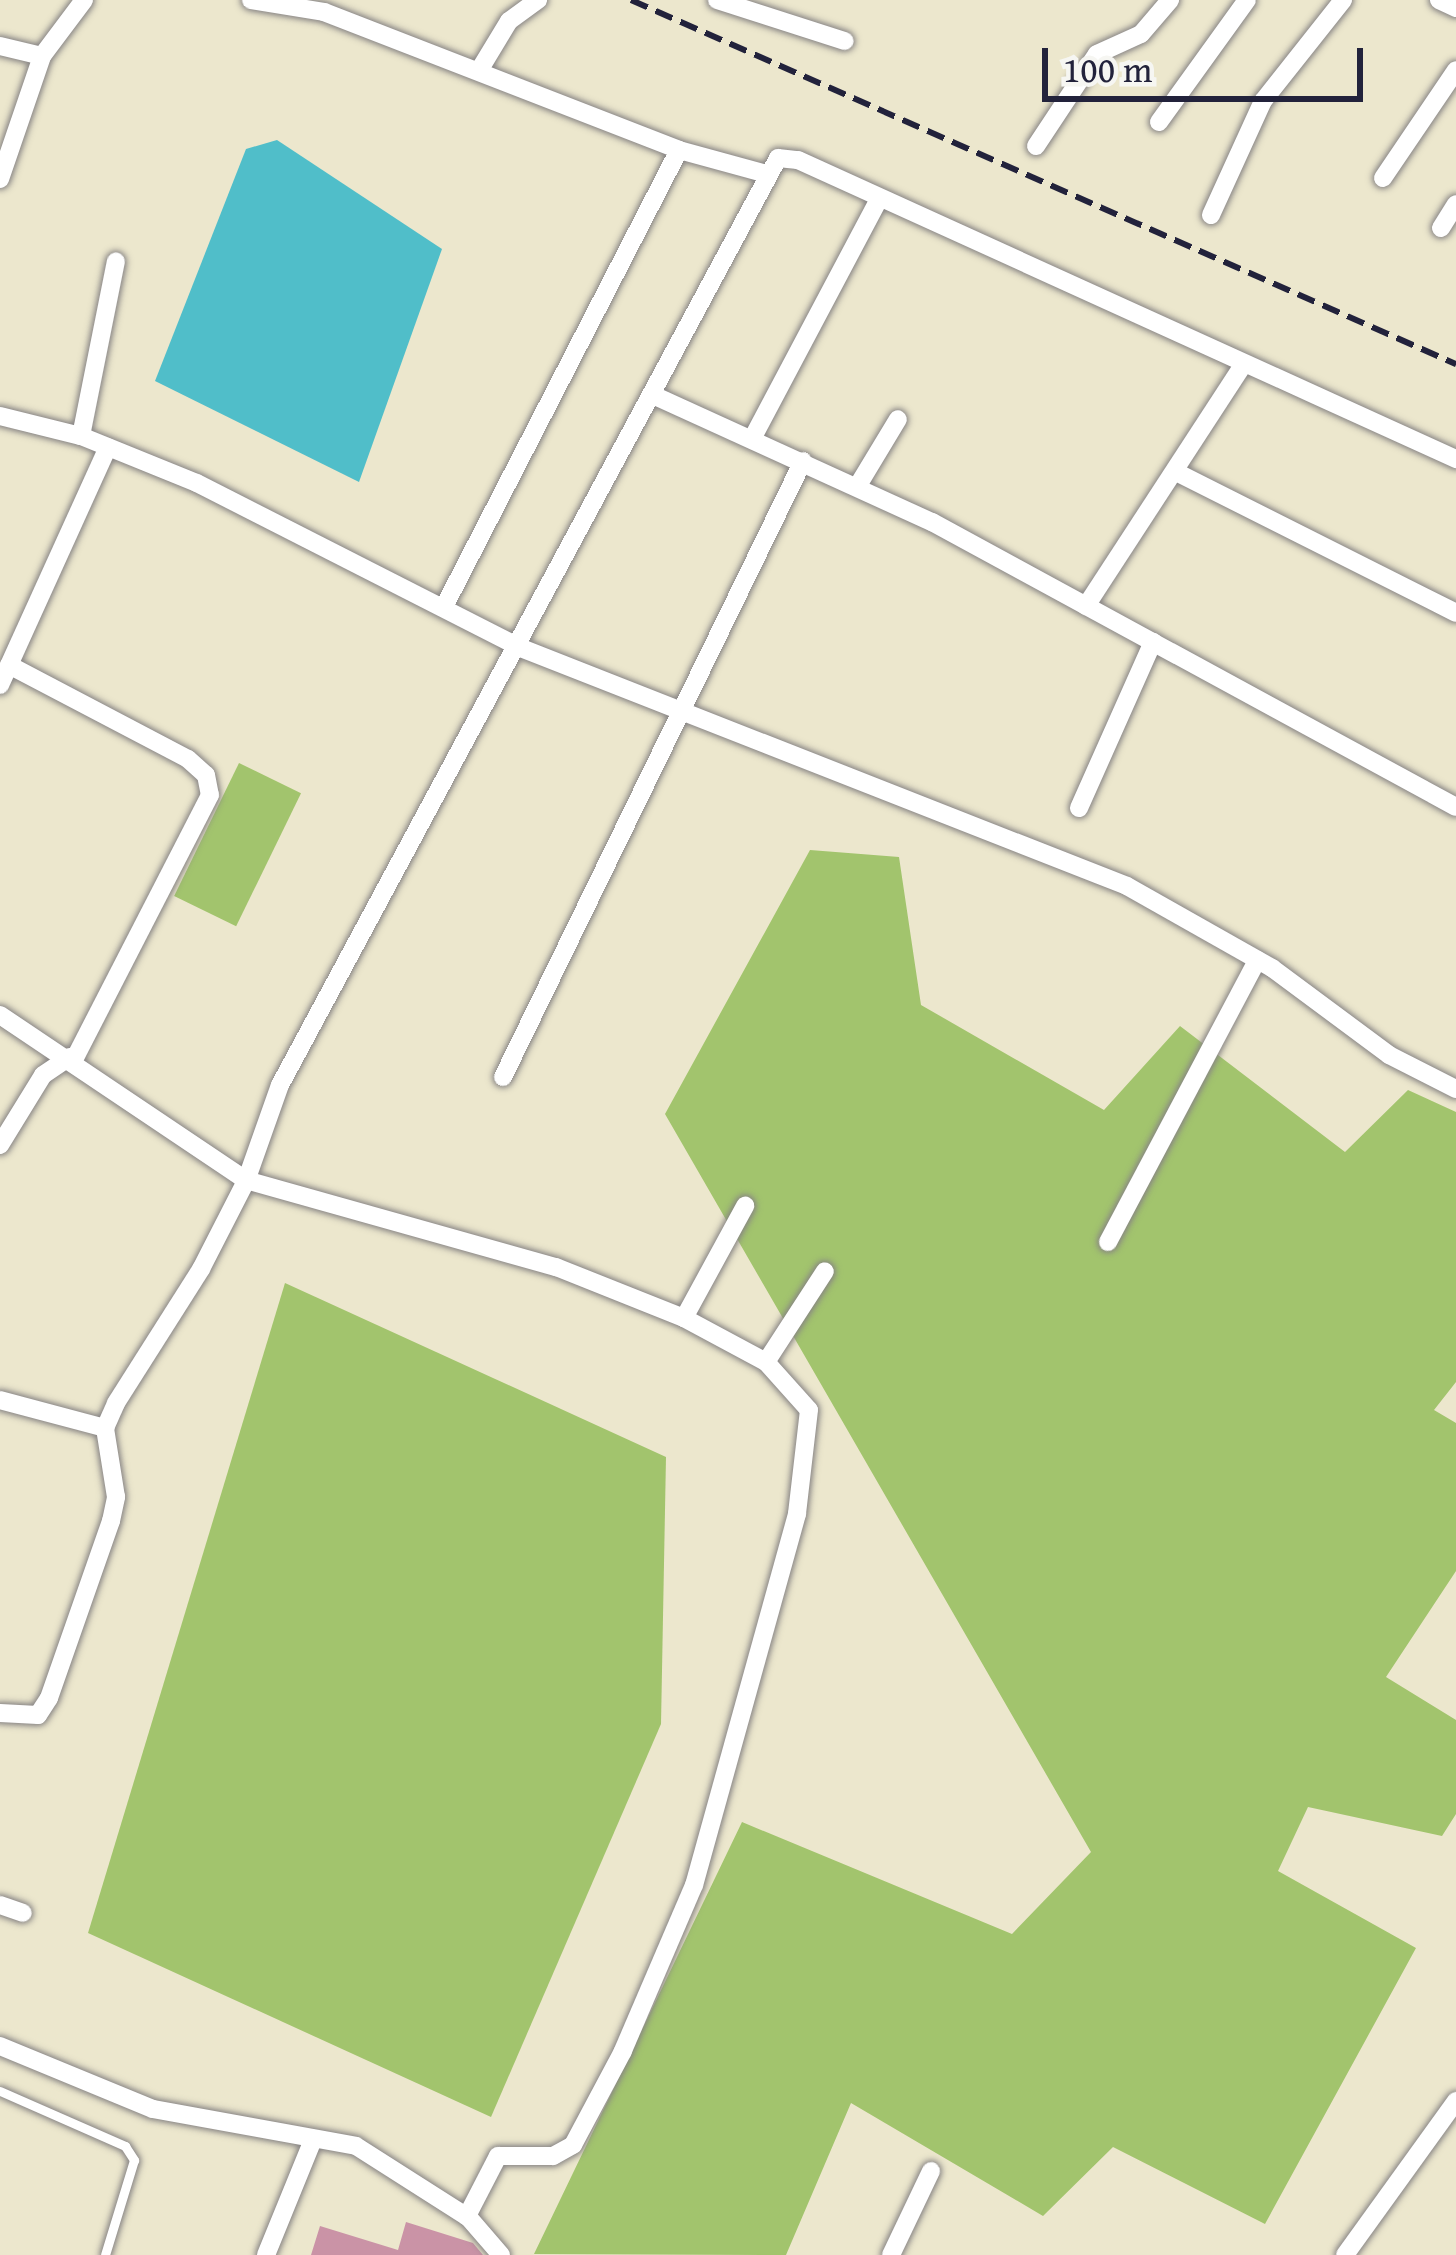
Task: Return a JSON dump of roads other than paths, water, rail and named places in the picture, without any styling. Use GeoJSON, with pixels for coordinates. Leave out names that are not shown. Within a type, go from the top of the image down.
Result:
{"type":"FeatureCollection","features":[{"type":"Feature","properties":{"kind":"street"},"geometry":{"type":"LineString","coordinates":[[0,179],[42,56],[84,0]]}},
{"type":"Feature","properties":{"kind":"street"},"geometry":{"type":"LineString","coordinates":[[251,0],[324,12],[679,150],[767,174]]}},
{"type":"Feature","properties":{"kind":"street"},"geometry":{"type":"LineString","coordinates":[[480,69],[509,21],[538,0]]}},
{"type":"Feature","properties":{"kind":"street"},"geometry":{"type":"LineString","coordinates":[[1036,146],[1097,54],[1141,34],[1169,0]]}},
{"type":"Feature","properties":{"kind":"street"},"geometry":{"type":"LineString","coordinates":[[1160,122],[1247,0]]}},
{"type":"Feature","properties":{"kind":"street"},"geometry":{"type":"LineString","coordinates":[[1210,215],[1263,100],[1343,0]]}},
{"type":"Feature","properties":{"kind":"street"},"geometry":{"type":"LineString","coordinates":[[1439,0],[1456,8]]}},
{"type":"Feature","properties":{"kind":"street"},"geometry":{"type":"LineString","coordinates":[[727,2],[845,40]]}},
{"type":"Feature","properties":{"kind":"street"},"geometry":{"type":"LineString","coordinates":[[0,46],[42,56]]}},
{"type":"Feature","properties":{"kind":"street"},"geometry":{"type":"LineString","coordinates":[[1383,178],[1456,70]]}},
{"type":"Feature","properties":{"kind":"street"},"geometry":{"type":"LineString","coordinates":[[445,605],[679,150]]}},
{"type":"Feature","properties":{"kind":"street"},"geometry":{"type":"LineString","coordinates":[[0,1713],[38,1715],[50,1698],[116,1497],[105,1427],[246,1180],[280,1085],[521,648],[778,158],[798,160],[878,201],[1456,459]]}},
{"type":"Feature","properties":{"kind":"street"},"geometry":{"type":"LineString","coordinates":[[752,439],[878,201]]}},
{"type":"Feature","properties":{"kind":"street"},"geometry":{"type":"LineString","coordinates":[[1441,228],[1456,204]]}},
{"type":"Feature","properties":{"kind":"street"},"geometry":{"type":"LineString","coordinates":[[81,436],[116,261]]}},
{"type":"Feature","properties":{"kind":"street"},"geometry":{"type":"LineString","coordinates":[[1086,606],[1161,483],[1176,472],[1244,365]]}},
{"type":"Feature","properties":{"kind":"street"},"geometry":{"type":"LineString","coordinates":[[655,396],[857,487],[1456,807]]}},
{"type":"Feature","properties":{"kind":"street"},"geometry":{"type":"LineString","coordinates":[[0,416],[108,447],[445,605],[521,648],[1127,886],[1257,959],[1389,1055],[1456,1089]]}},
{"type":"Feature","properties":{"kind":"street"},"geometry":{"type":"LineString","coordinates":[[857,487],[898,419]]}},
{"type":"Feature","properties":{"kind":"street"},"geometry":{"type":"LineString","coordinates":[[0,685],[108,447]]}},
{"type":"Feature","properties":{"kind":"street"},"geometry":{"type":"LineString","coordinates":[[503,1077],[803,461]]}},
{"type":"Feature","properties":{"kind":"street"},"geometry":{"type":"LineString","coordinates":[[1176,472],[1456,613]]}},
{"type":"Feature","properties":{"kind":"street"},"geometry":{"type":"LineString","coordinates":[[1079,808],[1153,642]]}},
{"type":"Feature","properties":{"kind":"street"},"geometry":{"type":"LineString","coordinates":[[0,1145],[43,1075],[72,1059],[210,795],[206,775],[188,759],[9,664]]}},
{"type":"Feature","properties":{"kind":"street"},"geometry":{"type":"LineString","coordinates":[[1108,1242],[1257,959]]}},
{"type":"Feature","properties":{"kind":"street"},"geometry":{"type":"LineString","coordinates":[[0,1015],[246,1180],[556,1267],[684,1318],[766,1362],[800,1390],[811,1433],[797,1514],[694,1885],[583,2130],[553,2156],[498,2156],[467,2216]]}},
{"type":"Feature","properties":{"kind":"street"},"geometry":{"type":"LineString","coordinates":[[684,1318],[745,1206]]}},
{"type":"Feature","properties":{"kind":"street"},"geometry":{"type":"LineString","coordinates":[[766,1362],[825,1271]]}},
{"type":"Feature","properties":{"kind":"street"},"geometry":{"type":"LineString","coordinates":[[0,1400],[105,1427]]}},
{"type":"Feature","properties":{"kind":"street"},"geometry":{"type":"LineString","coordinates":[[0,1905],[23,1913]]}},
{"type":"Feature","properties":{"kind":"street"},"geometry":{"type":"LineString","coordinates":[[0,2046],[153,2109],[356,2146],[467,2216],[501,2255]]}},
{"type":"Feature","properties":{"kind":"street"},"geometry":{"type":"LineString","coordinates":[[1345,2255],[1456,2101]]}},
{"type":"Feature","properties":{"kind":"street"},"geometry":{"type":"LineString","coordinates":[[266,2255],[313,2140]]}},
{"type":"Feature","properties":{"kind":"street"},"geometry":{"type":"LineString","coordinates":[[891,2255],[931,2171]]}},
{"type":"Feature","properties":{"kind":"lane"},"geometry":{"type":"LineString","coordinates":[[0,2091],[125,2146],[134,2160],[105,2255]]}},
{"type":"Feature","properties":{"kind":"water"},"geometry":{"type":"Polygon","coordinates":[[[277,140],[442,249],[359,482],[155,381],[246,149],[277,140]]]}},
{"type":"Feature","properties":{"kind":"railway"},"geometry":{"type":"LineString","coordinates":[[631,0],[1456,364]]}}]}
